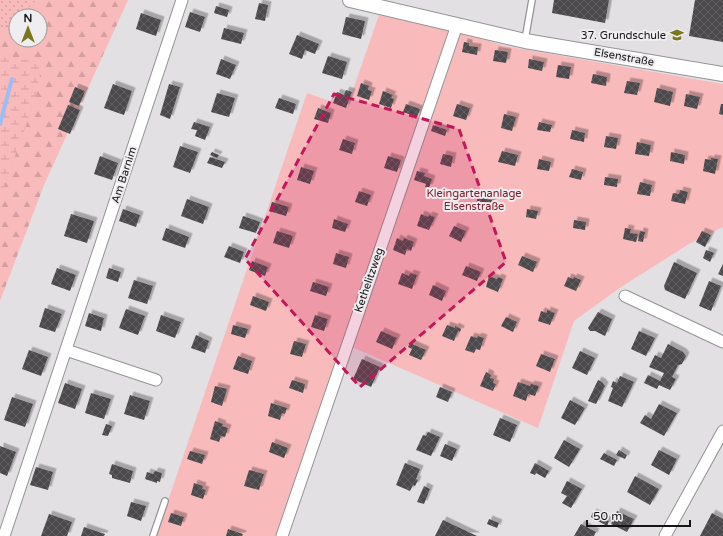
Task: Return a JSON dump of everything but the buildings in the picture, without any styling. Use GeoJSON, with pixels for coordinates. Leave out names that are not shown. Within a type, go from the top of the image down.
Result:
{"type":"FeatureCollection","features":[{"type":"Feature","properties":{"kind":"street","name":"Am Barnim"},"geometry":{"type":"LineString","coordinates":[[4,536],[182,0]]}},
{"type":"Feature","properties":{"kind":"street","name":"Elsenstraße"},"geometry":{"type":"LineString","coordinates":[[350,0],[525,41],[723,74]]}},
{"type":"Feature","properties":{"kind":"street","name":"Kethelitzweg"},"geometry":{"type":"LineString","coordinates":[[282,536],[457,25]]}},
{"type":"Feature","properties":{"kind":"street"},"geometry":{"type":"LineString","coordinates":[[625,296],[723,342]]}},
{"type":"Feature","properties":{"kind":"street"},"geometry":{"type":"LineString","coordinates":[[66,350],[156,380]]}},
{"type":"Feature","properties":{"kind":"street"},"geometry":{"type":"LineString","coordinates":[[665,536],[723,431]]}},
{"type":"Feature","properties":{"kind":"lane"},"geometry":{"type":"LineString","coordinates":[[525,41],[532,0]]}},
{"type":"Feature","properties":{"kind":"lane"},"geometry":{"type":"LineString","coordinates":[[153,536],[165,501]]}},
{"type":"Feature","properties":{"kind":"highlighted area"},"geometry":{"type":"Polygon","coordinates":[[[334,94],[459,129],[506,262],[360,387],[245,259],[334,94]]]}},
{"type":"Feature","properties":{"kind":"green space"},"geometry":{"type":"Polygon","coordinates":[[[0,0],[37,0],[27,8],[8,8],[8,24],[0,31],[0,0]]]}},
{"type":"Feature","properties":{"kind":"green space"},"geometry":{"type":"Polygon","coordinates":[[[37,0],[128,0],[44,185],[0,301],[0,31],[8,24],[8,48],[48,48],[48,8],[27,8],[37,0]]]}},
{"type":"Feature","properties":{"kind":"green space","name":"Kleingartenanlage Elsenstraße"},"geometry":{"type":"Polygon","coordinates":[[[379,15],[461,32],[505,46],[723,84],[723,227],[689,244],[621,287],[574,321],[538,428],[345,344],[279,536],[156,536],[307,93],[347,107],[379,15]]]}},
{"type":"Feature","properties":{"kind":"green space"},"geometry":{"type":"Polygon","coordinates":[[[2,57],[42,62],[36,97],[0,198],[0,59],[2,57]]]}},
{"type":"Feature","properties":{"kind":"waterway"},"geometry":{"type":"LineString","coordinates":[[0,124],[12,79]]}},
{"type":"Feature","properties":{"kind":"place","name":"37. Grundschule"},"geometry":{"type":"Point","coordinates":[677,35]}}]}
